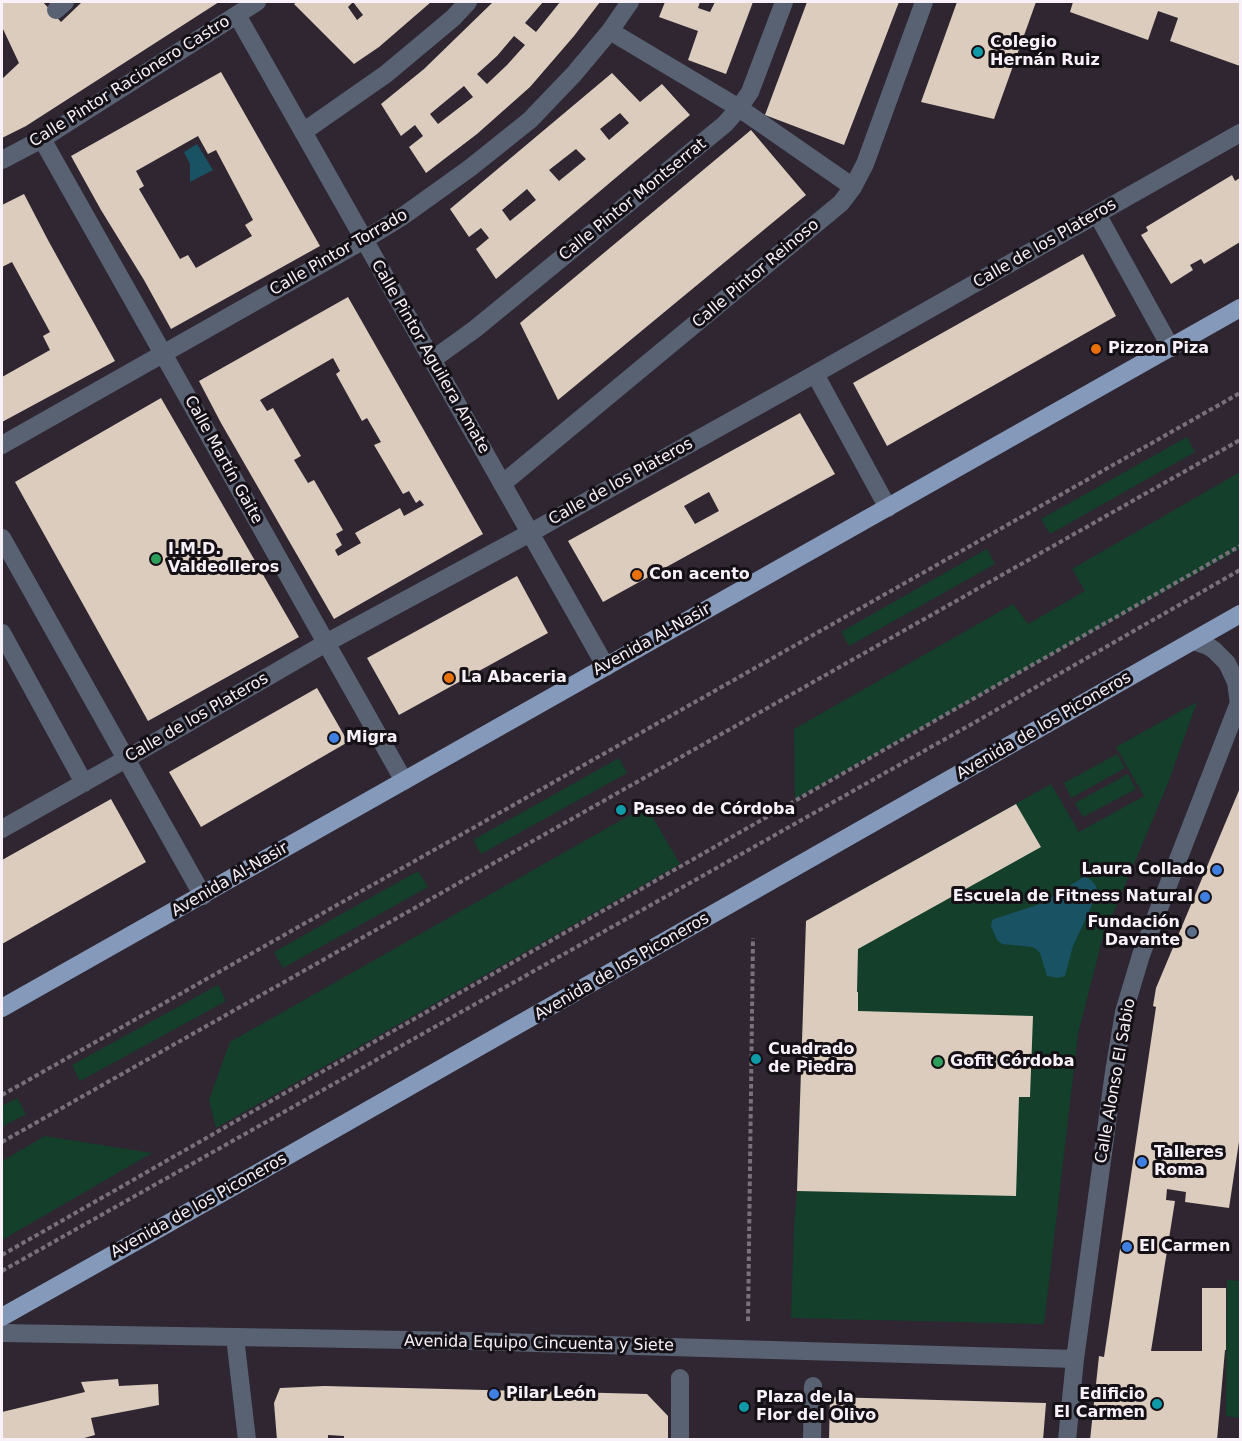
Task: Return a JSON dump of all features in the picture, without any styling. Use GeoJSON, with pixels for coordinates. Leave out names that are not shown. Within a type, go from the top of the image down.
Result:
{"type":"FeatureCollection","features":[{"type":"Feature","properties":{"kind":"main road","name":"Avenida Al-Nasir"},"geometry":{"type":"LineString","coordinates":[[2,1008],[1240,308]]}},
{"type":"Feature","properties":{"kind":"main road","name":"Avenida de los Piconeros"},"geometry":{"type":"LineString","coordinates":[[2,1317],[1240,614]]}},
{"type":"Feature","properties":{"kind":"street","name":"Calle Pintor Racionero Castro"},"geometry":{"type":"LineString","coordinates":[[2,160],[42,139],[257,2]]}},
{"type":"Feature","properties":{"kind":"street"},"geometry":{"type":"LineString","coordinates":[[303,132],[394,67],[453,18],[468,2]]}},
{"type":"Feature","properties":{"kind":"street","name":"Calle Pintor Torrado"},"geometry":{"type":"LineString","coordinates":[[2,445],[403,216],[470,168],[530,120],[574,74],[610,31],[630,2]]}},
{"type":"Feature","properties":{"kind":"street","name":"Calle Pintor Montserrat"},"geometry":{"type":"LineString","coordinates":[[432,360],[475,329],[725,124],[750,92],[784,2]]}},
{"type":"Feature","properties":{"kind":"street","name":"Calle Pintor Reinoso"},"geometry":{"type":"LineString","coordinates":[[502,484],[841,203],[853,187],[865,164],[924,2]]}},
{"type":"Feature","properties":{"kind":"street","name":"Calle Pintor Aguilera Amate"},"geometry":{"type":"LineString","coordinates":[[237,15],[606,667]]}},
{"type":"Feature","properties":{"kind":"street"},"geometry":{"type":"LineString","coordinates":[[610,31],[739,108],[853,187]]}},
{"type":"Feature","properties":{"kind":"street","name":"Calle de los Plateros"},"geometry":{"type":"LineString","coordinates":[[2,829],[326,643],[530,533],[815,374],[1240,133]]}},
{"type":"Feature","properties":{"kind":"street","name":"Calle Martín Gaite"},"geometry":{"type":"LineString","coordinates":[[42,139],[404,781]]}},
{"type":"Feature","properties":{"kind":"street"},"geometry":{"type":"LineString","coordinates":[[1097,214],[1171,348]]}},
{"type":"Feature","properties":{"kind":"street"},"geometry":{"type":"LineString","coordinates":[[815,374],[888,508]]}},
{"type":"Feature","properties":{"kind":"street"},"geometry":{"type":"LineString","coordinates":[[2,540],[203,896]]}},
{"type":"Feature","properties":{"kind":"street"},"geometry":{"type":"LineString","coordinates":[[2,633],[84,783]]}},
{"type":"Feature","properties":{"kind":"street","name":"Calle Alonso El Sabio"},"geometry":{"type":"LineString","coordinates":[[1067,1440],[1114,1072],[1124,1012],[1141,955],[1240,702],[1236,682],[1227,663],[1214,650],[1193,641]]}},
{"type":"Feature","properties":{"kind":"street","name":"Avenida Equipo Cincuenta y Siete"},"geometry":{"type":"LineString","coordinates":[[2,1333],[468,1341],[1076,1359]]}},
{"type":"Feature","properties":{"kind":"street"},"geometry":{"type":"LineString","coordinates":[[235,1337],[247,1440]]}},
{"type":"Feature","properties":{"kind":"street"},"geometry":{"type":"LineString","coordinates":[[680,1378],[680,1440]]}},
{"type":"Feature","properties":{"kind":"street"},"geometry":{"type":"LineString","coordinates":[[812,1440],[813,1386]]}},
{"type":"Feature","properties":{"kind":"path"},"geometry":{"type":"LineString","coordinates":[[2,1095],[1240,393]]}},
{"type":"Feature","properties":{"kind":"path"},"geometry":{"type":"LineString","coordinates":[[2,1142],[1240,440]]}},
{"type":"Feature","properties":{"kind":"path"},"geometry":{"type":"LineString","coordinates":[[2,1255],[1240,546]]}},
{"type":"Feature","properties":{"kind":"path"},"geometry":{"type":"LineString","coordinates":[[2,1271],[1240,570]]}},
{"type":"Feature","properties":{"kind":"path"},"geometry":{"type":"LineString","coordinates":[[748,1321],[753,938]]}},
{"type":"Feature","properties":{"kind":"green space"},"geometry":{"type":"Polygon","coordinates":[[[1187,437],[1195,452],[1050,534],[1041,519],[1187,437]]]}},
{"type":"Feature","properties":{"kind":"green space"},"geometry":{"type":"Polygon","coordinates":[[[1240,472],[1240,549],[795,799],[794,729],[1013,604],[1028,624],[1085,591],[1072,569],[1240,472]]]}},
{"type":"Feature","properties":{"kind":"green space"},"geometry":{"type":"Polygon","coordinates":[[[987,549],[995,564],[849,646],[841,632],[987,549]]]}},
{"type":"Feature","properties":{"kind":"green space","name":"Gofit Córdoba"},"geometry":{"type":"Polygon","coordinates":[[[1197,702],[1168,783],[1102,940],[1078,1034],[1044,1324],[791,1318],[806,921],[1051,784],[1079,832],[1144,796],[1116,747],[1197,702]]]}},
{"type":"Feature","properties":{"kind":"green space"},"geometry":{"type":"Polygon","coordinates":[[[1117,754],[1125,768],[1071,798],[1064,783],[1117,754]]]}},
{"type":"Feature","properties":{"kind":"green space"},"geometry":{"type":"Polygon","coordinates":[[[619,758],[627,773],[481,854],[473,840],[619,758]]]}},
{"type":"Feature","properties":{"kind":"green space"},"geometry":{"type":"Polygon","coordinates":[[[1128,774],[1136,789],[1083,817],[1075,803],[1128,774]]]}},
{"type":"Feature","properties":{"kind":"green space"},"geometry":{"type":"Polygon","coordinates":[[[646,806],[680,864],[216,1128],[209,1100],[230,1042],[646,806]]]}},
{"type":"Feature","properties":{"kind":"green space"},"geometry":{"type":"Polygon","coordinates":[[[418,871],[428,887],[283,968],[274,952],[418,871]]]}},
{"type":"Feature","properties":{"kind":"green space"},"geometry":{"type":"Polygon","coordinates":[[[218,985],[226,1001],[80,1081],[72,1065],[218,985]]]}},
{"type":"Feature","properties":{"kind":"green space"},"geometry":{"type":"Polygon","coordinates":[[[17,1098],[26,1114],[2,1127],[2,1106],[17,1098]]]}},
{"type":"Feature","properties":{"kind":"green space"},"geometry":{"type":"Polygon","coordinates":[[[45,1136],[152,1153],[2,1240],[2,1161],[45,1136]]]}},
{"type":"Feature","properties":{"kind":"green space"},"geometry":{"type":"Polygon","coordinates":[[[1227,1280],[1240,1281],[1240,1418],[1226,1416],[1227,1280]]]}},
{"type":"Feature","properties":{"kind":"water"},"geometry":{"type":"Polygon","coordinates":[[[197,144],[213,170],[190,182],[190,164],[184,152],[197,144]]]}},
{"type":"Feature","properties":{"kind":"water"},"geometry":{"type":"Polygon","coordinates":[[[1085,877],[1090,879],[1098,892],[1073,946],[1065,976],[1058,978],[1047,976],[1040,953],[1036,949],[1002,944],[997,940],[991,926],[994,919],[1040,904],[1085,877]]]}},
{"type":"Feature","properties":{"kind":"building"},"geometry":{"type":"Polygon","coordinates":[[[2,2],[43,2],[61,22],[82,2],[219,2],[26,126],[2,138],[2,79],[19,63],[2,27],[2,2]]]}},
{"type":"Feature","properties":{"kind":"building"},"geometry":{"type":"Polygon","coordinates":[[[297,2],[353,2],[431,2],[379,47],[354,64],[294,4],[297,2]],[[353,2],[348,7],[357,20],[363,15],[353,2]]]}},
{"type":"Feature","properties":{"kind":"building"},"geometry":{"type":"Polygon","coordinates":[[[493,2],[543,2],[525,23],[536,32],[560,2],[600,2],[530,87],[477,134],[426,173],[409,147],[423,136],[415,125],[401,136],[381,104],[424,69],[493,2]],[[514,36],[477,74],[487,84],[525,45],[514,36]],[[464,86],[430,114],[438,124],[473,97],[464,86]]]}},
{"type":"Feature","properties":{"kind":"building"},"geometry":{"type":"Polygon","coordinates":[[[665,2],[700,2],[698,8],[710,12],[715,2],[753,2],[726,74],[688,60],[698,31],[659,17],[665,2]]]}},
{"type":"Feature","properties":{"kind":"building"},"geometry":{"type":"Polygon","coordinates":[[[807,2],[899,2],[844,145],[765,115],[807,2]]]}},
{"type":"Feature","properties":{"kind":"building","name":"Colegio Hernán Ruiz"},"geometry":{"type":"Polygon","coordinates":[[[957,2],[1036,2],[994,119],[921,102],[957,2]]]}},
{"type":"Feature","properties":{"kind":"building","name":"Colegio Hernán Ruiz"},"geometry":{"type":"Polygon","coordinates":[[[1073,2],[1240,2],[1240,66],[1170,41],[1178,18],[1158,11],[1148,40],[1070,12],[1073,2]]]}},
{"type":"Feature","properties":{"kind":"building"},"geometry":{"type":"Polygon","coordinates":[[[221,72],[320,246],[171,329],[71,156],[221,72]],[[198,136],[136,171],[144,186],[139,189],[180,259],[188,255],[196,268],[252,236],[245,225],[253,220],[216,150],[208,154],[198,136]]]}},
{"type":"Feature","properties":{"kind":"building"},"geometry":{"type":"Polygon","coordinates":[[[612,73],[640,102],[662,84],[690,115],[496,279],[476,249],[489,238],[481,228],[469,237],[450,209],[612,73]],[[620,113],[600,129],[609,140],[629,123],[620,113]],[[576,149],[549,170],[559,181],[586,159],[576,149]],[[527,189],[502,210],[510,221],[536,200],[527,189]]]}},
{"type":"Feature","properties":{"kind":"building"},"geometry":{"type":"Polygon","coordinates":[[[751,130],[806,195],[558,400],[520,323],[751,130]]]}},
{"type":"Feature","properties":{"kind":"building"},"geometry":{"type":"Polygon","coordinates":[[[1232,175],[1235,181],[1240,178],[1240,242],[1204,264],[1201,259],[1190,265],[1193,270],[1171,284],[1141,235],[1148,231],[1146,227],[1232,175]]]}},
{"type":"Feature","properties":{"kind":"building"},"geometry":{"type":"Polygon","coordinates":[[[24,194],[115,361],[2,422],[2,377],[50,350],[43,336],[50,332],[12,262],[2,267],[2,205],[24,194]]]}},
{"type":"Feature","properties":{"kind":"building"},"geometry":{"type":"Polygon","coordinates":[[[1083,254],[1116,316],[887,446],[853,383],[1083,254]]]}},
{"type":"Feature","properties":{"kind":"building"},"geometry":{"type":"Polygon","coordinates":[[[348,297],[483,534],[334,619],[199,381],[348,297]],[[333,358],[260,400],[267,411],[273,408],[301,456],[294,460],[308,483],[314,480],[343,530],[336,534],[342,545],[335,550],[338,556],[361,543],[355,533],[400,508],[404,516],[424,505],[420,500],[416,503],[409,491],[403,494],[374,445],[381,442],[367,418],[362,421],[336,374],[340,371],[333,358]]]}},
{"type":"Feature","properties":{"kind":"building","name":"I.M.D. Valdeolleros"},"geometry":{"type":"Polygon","coordinates":[[[161,398],[299,637],[148,721],[15,482],[161,398]]]}},
{"type":"Feature","properties":{"kind":"building"},"geometry":{"type":"Polygon","coordinates":[[[800,413],[835,474],[603,602],[568,541],[800,413]],[[709,492],[684,506],[695,524],[719,511],[709,492]]]}},
{"type":"Feature","properties":{"kind":"building"},"geometry":{"type":"Polygon","coordinates":[[[517,576],[548,633],[399,715],[367,658],[517,576]]]}},
{"type":"Feature","properties":{"kind":"building"},"geometry":{"type":"Polygon","coordinates":[[[317,688],[348,742],[201,827],[169,772],[317,688]]]}},
{"type":"Feature","properties":{"kind":"building"},"geometry":{"type":"Polygon","coordinates":[[[1240,788],[1240,1135],[1229,1208],[1185,1202],[1186,1192],[1167,1189],[1166,1200],[1175,1201],[1151,1351],[1202,1351],[1202,1288],[1226,1288],[1226,1350],[1217,1440],[1090,1440],[1099,1356],[1104,1357],[1156,1007],[1153,1006],[1156,988],[1240,788]]]}},
{"type":"Feature","properties":{"kind":"building"},"geometry":{"type":"Polygon","coordinates":[[[111,799],[146,862],[2,944],[2,860],[111,799]]]}},
{"type":"Feature","properties":{"kind":"building"},"geometry":{"type":"Polygon","coordinates":[[[1016,804],[1041,847],[858,949],[857,992],[858,1011],[1033,1016],[1030,1097],[1019,1097],[1016,1196],[797,1191],[806,921],[1016,804]]]}},
{"type":"Feature","properties":{"kind":"building"},"geometry":{"type":"Polygon","coordinates":[[[118,1379],[119,1386],[158,1384],[159,1405],[91,1418],[95,1435],[77,1440],[2,1440],[2,1412],[85,1392],[81,1382],[118,1379]]]}},
{"type":"Feature","properties":{"kind":"building"},"geometry":{"type":"Polygon","coordinates":[[[324,1386],[647,1394],[668,1416],[668,1440],[344,1440],[344,1436],[328,1435],[328,1440],[277,1440],[274,1403],[280,1388],[324,1386]]]}},
{"type":"Feature","properties":{"kind":"building"},"geometry":{"type":"Polygon","coordinates":[[[830,1397],[1046,1403],[1043,1440],[829,1440],[830,1397]]]}},
{"type":"Feature","properties":{"kind":"place","name":"Colegio Hernán Ruiz"},"geometry":{"type":"Point","coordinates":[978,52]}},
{"type":"Feature","properties":{"kind":"place","name":"Pizzon Piza"},"geometry":{"type":"Point","coordinates":[1096,349]}},
{"type":"Feature","properties":{"kind":"place","name":"I.M.D. Valdeolleros"},"geometry":{"type":"Point","coordinates":[156,559]}},
{"type":"Feature","properties":{"kind":"place","name":"Con acento"},"geometry":{"type":"Point","coordinates":[637,575]}},
{"type":"Feature","properties":{"kind":"place","name":"La Abaceria"},"geometry":{"type":"Point","coordinates":[449,678]}},
{"type":"Feature","properties":{"kind":"place","name":"Migra"},"geometry":{"type":"Point","coordinates":[334,738]}},
{"type":"Feature","properties":{"kind":"place","name":"Paseo de Córdoba"},"geometry":{"type":"Point","coordinates":[621,810]}},
{"type":"Feature","properties":{"kind":"place","name":"Laura Collado"},"geometry":{"type":"Point","coordinates":[1217,870]}},
{"type":"Feature","properties":{"kind":"place","name":"Escuela de Fitness Natural"},"geometry":{"type":"Point","coordinates":[1205,897]}},
{"type":"Feature","properties":{"kind":"place","name":"Fundación Davante"},"geometry":{"type":"Point","coordinates":[1192,932]}},
{"type":"Feature","properties":{"kind":"place","name":"Cuadrado de Piedra"},"geometry":{"type":"Point","coordinates":[756,1059]}},
{"type":"Feature","properties":{"kind":"place","name":"Gofit Córdoba"},"geometry":{"type":"Point","coordinates":[938,1062]}},
{"type":"Feature","properties":{"kind":"place","name":"Talleres Roma"},"geometry":{"type":"Point","coordinates":[1142,1162]}},
{"type":"Feature","properties":{"kind":"place","name":"El Carmen"},"geometry":{"type":"Point","coordinates":[1127,1247]}},
{"type":"Feature","properties":{"kind":"place","name":"Pilar León"},"geometry":{"type":"Point","coordinates":[494,1394]}},
{"type":"Feature","properties":{"kind":"place","name":"Edificio El Carmen"},"geometry":{"type":"Point","coordinates":[1157,1404]}},
{"type":"Feature","properties":{"kind":"place","name":"Plaza de la Flor del Olivo"},"geometry":{"type":"Point","coordinates":[744,1407]}}]}
